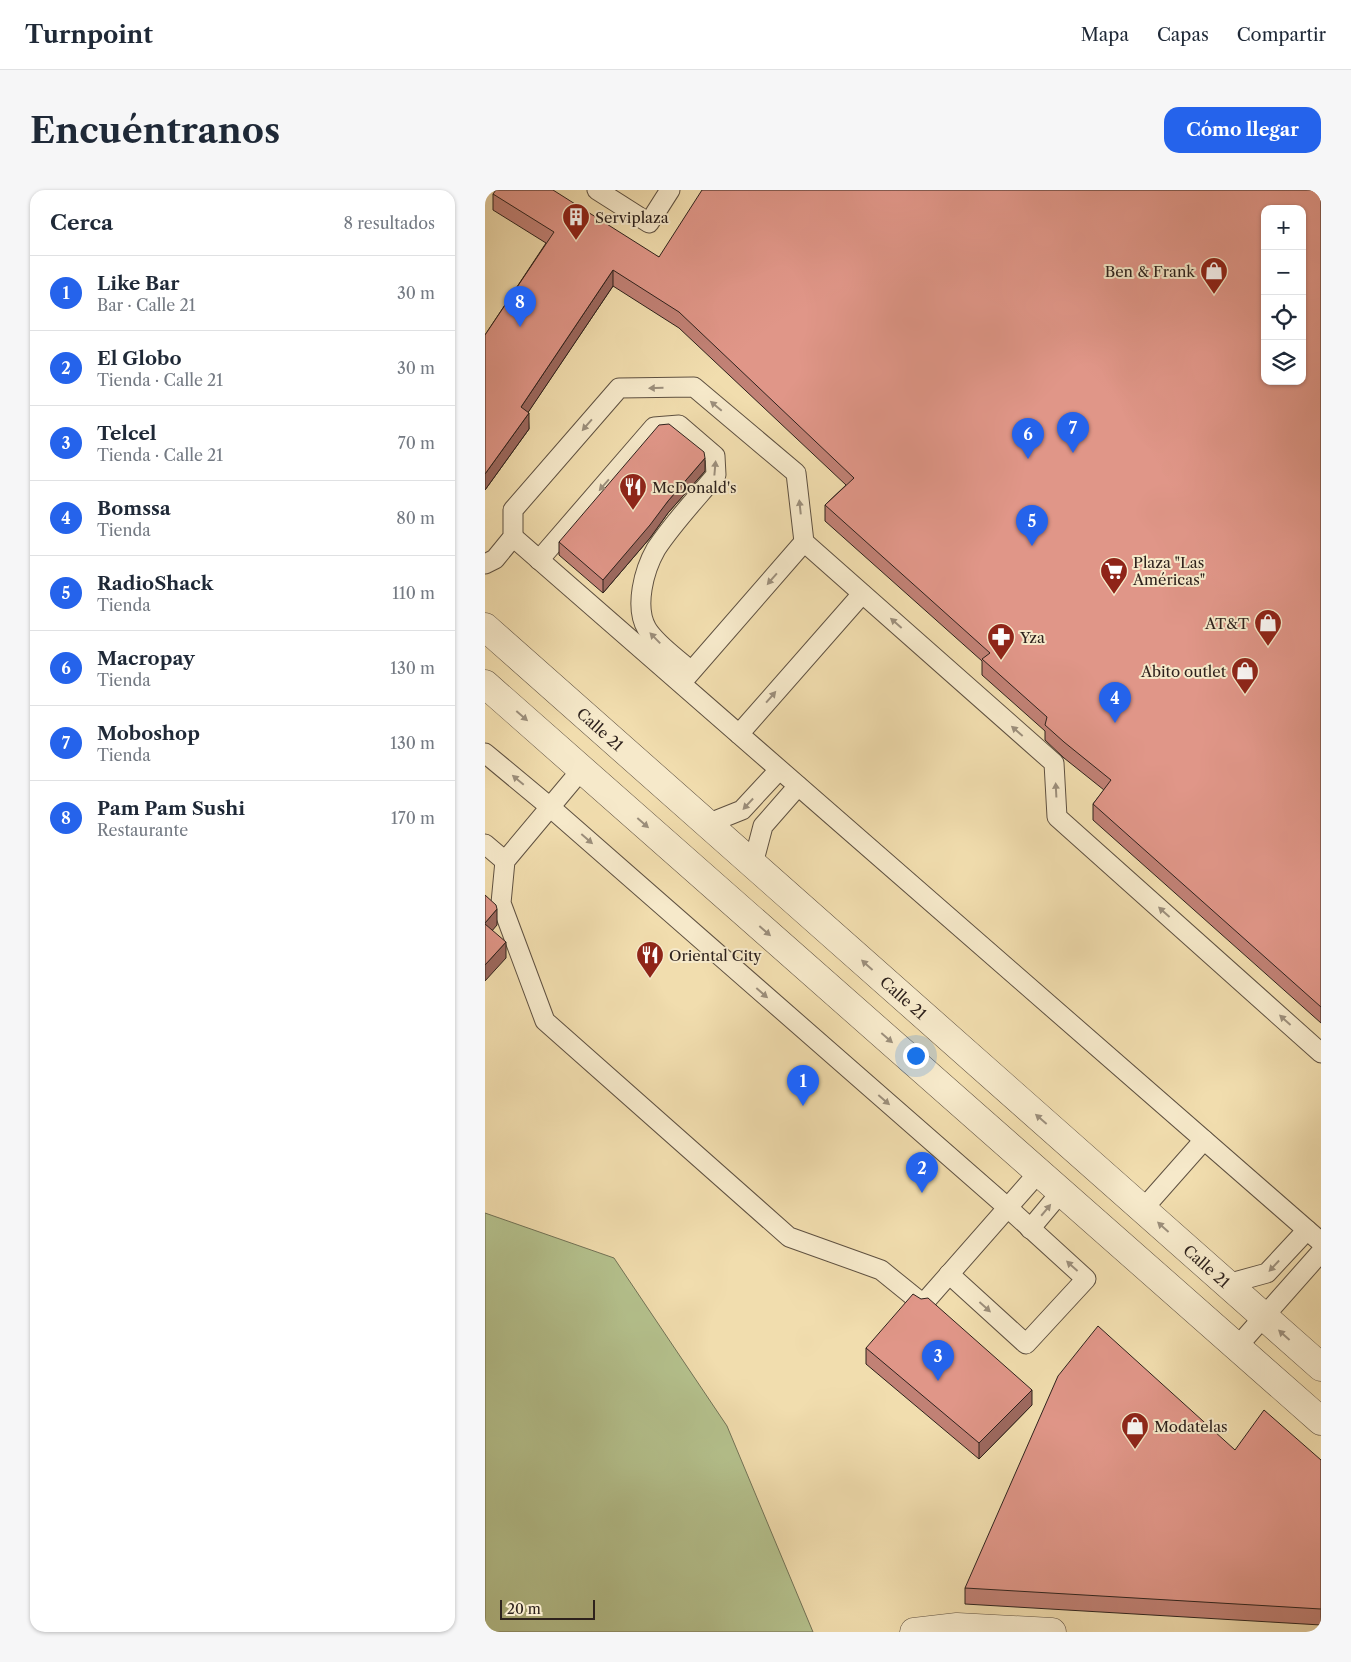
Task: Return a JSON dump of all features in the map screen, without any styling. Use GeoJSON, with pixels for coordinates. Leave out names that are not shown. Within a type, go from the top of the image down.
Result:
{"type":"FeatureCollection","features":[{"type":"Feature","properties":{"kind":"street","name":"Calle 21"},"geometry":{"type":"LineString","coordinates":[[485,627],[1321,1367]]}},
{"type":"Feature","properties":{"kind":"street"},"geometry":{"type":"LineString","coordinates":[[485,684],[1321,1421]]}},
{"type":"Feature","properties":{"kind":"street"},"geometry":{"type":"LineString","coordinates":[[943,1088],[970,1056]]}},
{"type":"Feature","properties":{"kind":"street"},"geometry":{"type":"LineString","coordinates":[[914,1632],[957,1627],[1052,1632]]}},
{"type":"Feature","properties":{"kind":"lane"},"geometry":{"type":"LineString","coordinates":[[597,190],[649,223],[671,190]]}},
{"type":"Feature","properties":{"kind":"lane"},"geometry":{"type":"LineString","coordinates":[[485,564],[495,559],[513,537],[513,510],[619,388],[694,387],[796,473],[804,542],[1054,763],[1057,817],[1321,1053]]}},
{"type":"Feature","properties":{"kind":"lane"},"geometry":{"type":"LineString","coordinates":[[539,560],[655,427],[679,424],[715,456],[716,475],[656,549],[645,580],[640,607],[642,618],[648,630],[686,677],[739,734],[1314,1236],[1267,1273],[1227,1284]]}},
{"type":"Feature","properties":{"kind":"lane"},"geometry":{"type":"LineString","coordinates":[[513,537],[539,560],[686,677]]}},
{"type":"Feature","properties":{"kind":"lane"},"geometry":{"type":"LineString","coordinates":[[686,677],[804,542]]}},
{"type":"Feature","properties":{"kind":"lane"},"geometry":{"type":"LineString","coordinates":[[739,734],[862,594]]}},
{"type":"Feature","properties":{"kind":"lane"},"geometry":{"type":"LineString","coordinates":[[485,753],[550,807],[1086,1279],[1026,1344],[949,1274]]}},
{"type":"Feature","properties":{"kind":"lane"},"geometry":{"type":"LineString","coordinates":[[582,769],[505,861],[501,903],[545,1021],[789,1237],[881,1270],[923,1304],[1039,1172]]}},
{"type":"Feature","properties":{"kind":"lane"},"geometry":{"type":"LineString","coordinates":[[707,824],[742,810],[779,770]]}},
{"type":"Feature","properties":{"kind":"lane"},"geometry":{"type":"LineString","coordinates":[[753,864],[763,826],[798,786]]}},
{"type":"Feature","properties":{"kind":"lane"},"geometry":{"type":"LineString","coordinates":[[485,844],[505,861]]}},
{"type":"Feature","properties":{"kind":"lane"},"geometry":{"type":"LineString","coordinates":[[1143,1209],[1204,1140]]}},
{"type":"Feature","properties":{"kind":"lane"},"geometry":{"type":"LineString","coordinates":[[1030,1229],[1061,1192]]}},
{"type":"Feature","properties":{"kind":"lane"},"geometry":{"type":"LineString","coordinates":[[1237,1347],[1321,1252]]}},
{"type":"Feature","properties":{"kind":"green space"},"geometry":{"type":"Polygon","coordinates":[[[485,1213],[614,1258],[727,1426],[813,1632],[485,1632],[485,1213]]]}},
{"type":"Feature","properties":{"kind":"building","name":"Plaza \"Las Américas\""},"geometry":{"type":"Polygon","coordinates":[[[496,190],[553,190],[659,257],[702,190],[1321,190],[1321,1007],[1093,804],[1111,780],[1045,725],[1047,717],[982,659],[990,653],[825,505],[854,478],[679,312],[613,270],[521,407],[529,413],[485,474],[485,335],[554,232],[493,194],[496,190]]]}},
{"type":"Feature","properties":{"kind":"building","name":"McDonald's"},"geometry":{"type":"Polygon","coordinates":[[[669,424],[704,452],[705,458],[603,580],[559,542],[659,425],[669,424]]]}},
{"type":"Feature","properties":{"kind":"building"},"geometry":{"type":"Polygon","coordinates":[[[485,895],[496,905],[497,909],[485,923],[485,895]]]}},
{"type":"Feature","properties":{"kind":"building"},"geometry":{"type":"Polygon","coordinates":[[[485,924],[506,942],[485,965],[485,924]]]}},
{"type":"Feature","properties":{"kind":"building"},"geometry":{"type":"Polygon","coordinates":[[[913,1294],[921,1299],[928,1298],[1032,1390],[979,1443],[866,1348],[913,1294]]]}},
{"type":"Feature","properties":{"kind":"building"},"geometry":{"type":"Polygon","coordinates":[[[1098,1326],[1235,1450],[1264,1410],[1321,1460],[1321,1609],[965,1588],[1058,1376],[1098,1326]]]}},
{"type":"Feature","properties":{"kind":"place","name":"Serviplaza"},"geometry":{"type":"Point","coordinates":[576,241]}},
{"type":"Feature","properties":{"kind":"place","name":"Ben & Frank"},"geometry":{"type":"Point","coordinates":[1214,295]}},
{"type":"Feature","properties":{"kind":"place","name":"Pam Pam Sushi"},"geometry":{"type":"Point","coordinates":[520,327]}},
{"type":"Feature","properties":{"kind":"place","name":"Moboshop"},"geometry":{"type":"Point","coordinates":[1073,453]}},
{"type":"Feature","properties":{"kind":"place","name":"Macropay"},"geometry":{"type":"Point","coordinates":[1028,459]}},
{"type":"Feature","properties":{"kind":"place","name":"McDonald's"},"geometry":{"type":"Point","coordinates":[633,511]}},
{"type":"Feature","properties":{"kind":"place","name":"RadioShack"},"geometry":{"type":"Point","coordinates":[1032,546]}},
{"type":"Feature","properties":{"kind":"place","name":"Plaza \"Las Américas\""},"geometry":{"type":"Point","coordinates":[1114,595]}},
{"type":"Feature","properties":{"kind":"place","name":"AT&T"},"geometry":{"type":"Point","coordinates":[1268,647]}},
{"type":"Feature","properties":{"kind":"place","name":"Yza"},"geometry":{"type":"Point","coordinates":[1001,661]}},
{"type":"Feature","properties":{"kind":"place","name":"Abito outlet"},"geometry":{"type":"Point","coordinates":[1245,695]}},
{"type":"Feature","properties":{"kind":"place","name":"Bomssa"},"geometry":{"type":"Point","coordinates":[1115,723]}},
{"type":"Feature","properties":{"kind":"place","name":"Oriental City"},"geometry":{"type":"Point","coordinates":[650,979]}},
{"type":"Feature","properties":{"kind":"place","name":"Like Bar"},"geometry":{"type":"Point","coordinates":[803,1106]}},
{"type":"Feature","properties":{"kind":"place","name":"El Globo"},"geometry":{"type":"Point","coordinates":[922,1193]}},
{"type":"Feature","properties":{"kind":"place","name":"Telcel"},"geometry":{"type":"Point","coordinates":[938,1381]}},
{"type":"Feature","properties":{"kind":"place","name":"Modatelas"},"geometry":{"type":"Point","coordinates":[1135,1450]}}]}
